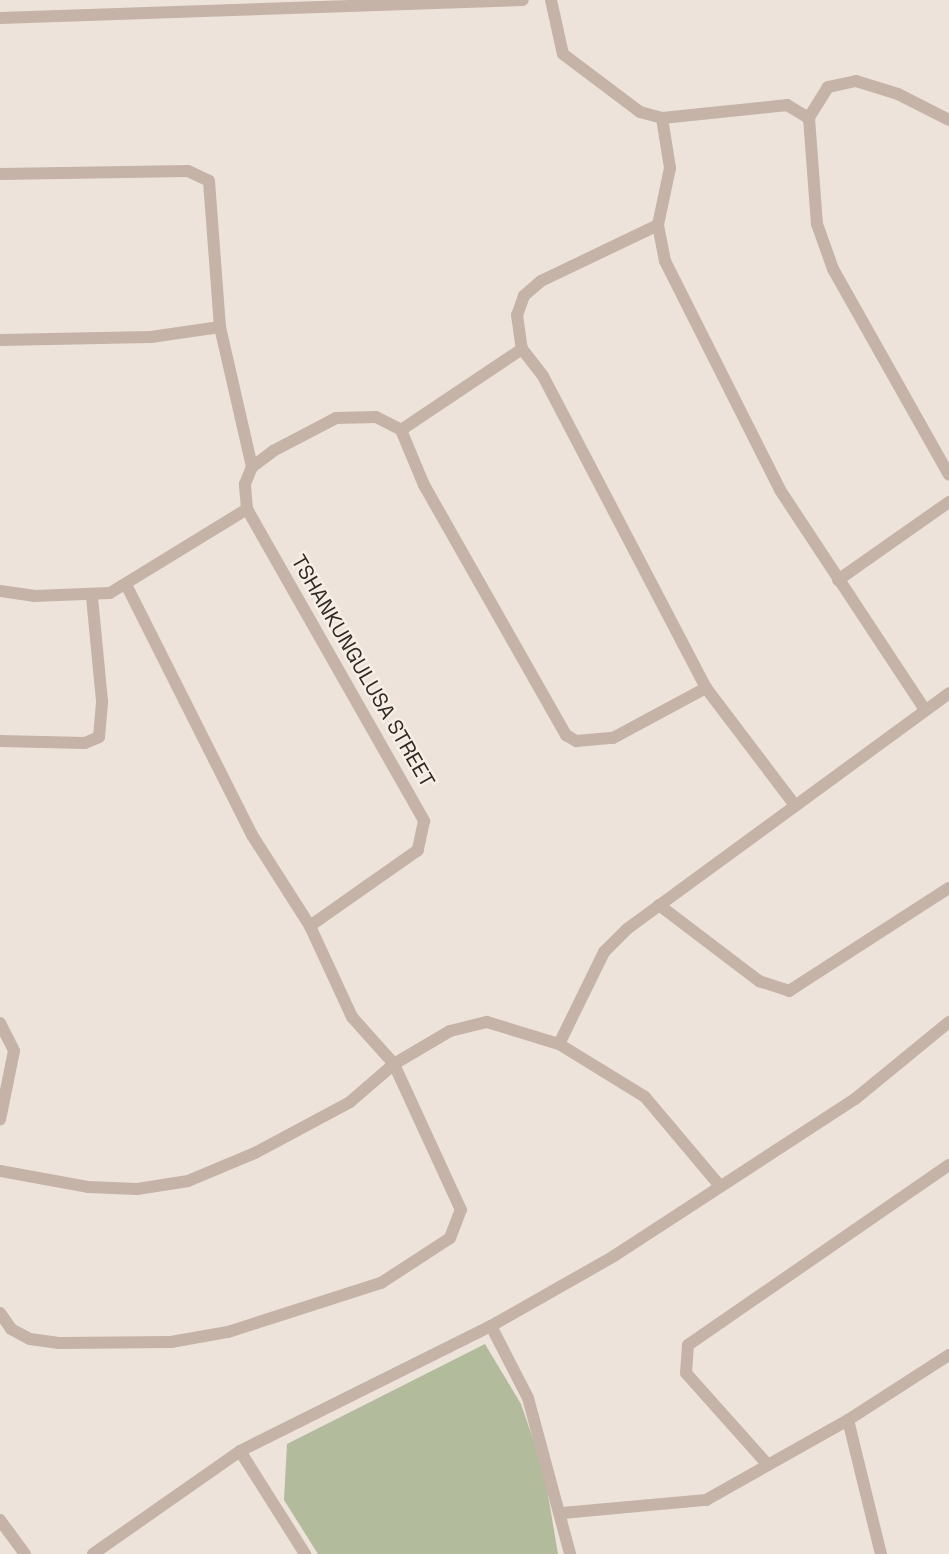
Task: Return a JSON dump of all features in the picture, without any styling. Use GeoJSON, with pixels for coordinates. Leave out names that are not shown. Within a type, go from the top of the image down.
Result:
{"type":"FeatureCollection","features":[{"type":"Feature","properties":{"kind":"street"},"geometry":{"type":"LineString","coordinates":[[0,18],[523,0]]}},
{"type":"Feature","properties":{"kind":"street"},"geometry":{"type":"LineString","coordinates":[[551,0],[563,54],[620,100],[662,118],[787,105],[809,118]]}},
{"type":"Feature","properties":{"kind":"street"},"geometry":{"type":"LineString","coordinates":[[949,121],[898,94],[856,81],[828,87],[809,118],[817,224],[833,270],[949,475]]}},
{"type":"Feature","properties":{"kind":"street"},"geometry":{"type":"LineString","coordinates":[[662,118],[670,169],[658,225],[665,261],[747,429],[838,580],[925,709]]}},
{"type":"Feature","properties":{"kind":"street"},"geometry":{"type":"LineString","coordinates":[[0,174],[188,170],[209,181],[220,327],[252,467],[245,484],[247,509],[126,585],[92,597],[0,591]]}},
{"type":"Feature","properties":{"kind":"street"},"geometry":{"type":"LineString","coordinates":[[658,225],[532,289],[517,315],[522,349],[543,376],[706,688],[794,804]]}},
{"type":"Feature","properties":{"kind":"street"},"geometry":{"type":"LineString","coordinates":[[0,340],[151,337],[220,327]]}},
{"type":"Feature","properties":{"kind":"street"},"geometry":{"type":"LineString","coordinates":[[401,430],[522,349]]}},
{"type":"Feature","properties":{"kind":"street"},"geometry":{"type":"LineString","coordinates":[[252,467],[336,418],[376,417],[401,430],[424,485],[566,735],[576,741],[613,738],[706,688]]}},
{"type":"Feature","properties":{"kind":"street"},"geometry":{"type":"LineString","coordinates":[[838,580],[949,502]]}},
{"type":"Feature","properties":{"kind":"street","name":"TSHANKUNGULUSA STREET"},"geometry":{"type":"LineString","coordinates":[[247,509],[424,821],[418,850],[310,926]]}},
{"type":"Feature","properties":{"kind":"street"},"geometry":{"type":"LineString","coordinates":[[0,1313],[11,1329],[30,1339],[171,1342],[228,1332],[381,1283],[422,1260],[454,1231],[460,1197],[394,1064],[352,1017],[310,926],[252,835],[126,585]]}},
{"type":"Feature","properties":{"kind":"street"},"geometry":{"type":"LineString","coordinates":[[0,741],[85,743],[99,737],[103,702],[92,597]]}},
{"type":"Feature","properties":{"kind":"street"},"geometry":{"type":"LineString","coordinates":[[559,1044],[604,952],[659,905],[949,692]]}},
{"type":"Feature","properties":{"kind":"street"},"geometry":{"type":"LineString","coordinates":[[659,905],[759,981],[789,991],[949,888]]}},
{"type":"Feature","properties":{"kind":"street"},"geometry":{"type":"LineString","coordinates":[[0,1171],[88,1187],[137,1189],[188,1181],[255,1153],[350,1102],[394,1064],[465,1023],[487,1022],[559,1044],[645,1097],[719,1185]]}},
{"type":"Feature","properties":{"kind":"street"},"geometry":{"type":"LineString","coordinates":[[0,1023],[14,1051],[0,1120]]}},
{"type":"Feature","properties":{"kind":"street"},"geometry":{"type":"LineString","coordinates":[[93,1554],[240,1451],[491,1326],[614,1256],[719,1185],[855,1099],[948,1026]]}},
{"type":"Feature","properties":{"kind":"street"},"geometry":{"type":"LineString","coordinates":[[768,1465],[686,1373],[688,1345],[949,1165]]}},
{"type":"Feature","properties":{"kind":"street"},"geometry":{"type":"LineString","coordinates":[[491,1326],[528,1398],[562,1513],[570,1554]]}},
{"type":"Feature","properties":{"kind":"street"},"geometry":{"type":"LineString","coordinates":[[562,1513],[706,1500],[848,1420],[949,1355]]}},
{"type":"Feature","properties":{"kind":"street"},"geometry":{"type":"LineString","coordinates":[[848,1420],[881,1554]]}},
{"type":"Feature","properties":{"kind":"street"},"geometry":{"type":"LineString","coordinates":[[240,1451],[305,1554]]}},
{"type":"Feature","properties":{"kind":"street"},"geometry":{"type":"LineString","coordinates":[[0,1520],[24,1554]]}},
{"type":"Feature","properties":{"kind":"green space"},"geometry":{"type":"Polygon","coordinates":[[[485,1344],[521,1404],[544,1471],[558,1554],[318,1554],[284,1500],[287,1444],[485,1344]]]}}]}
